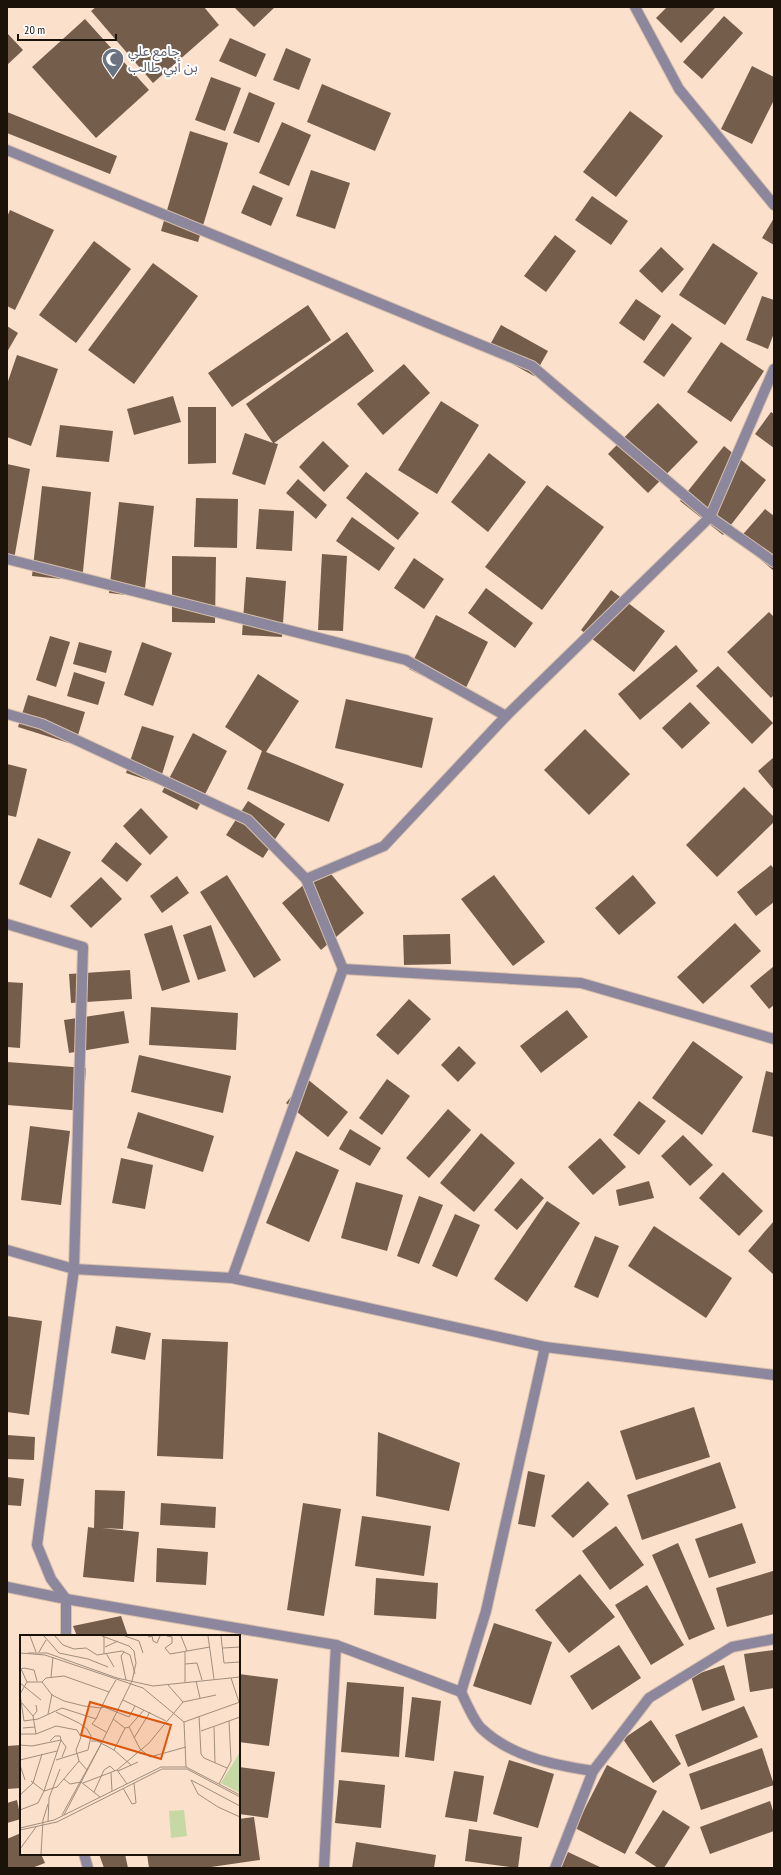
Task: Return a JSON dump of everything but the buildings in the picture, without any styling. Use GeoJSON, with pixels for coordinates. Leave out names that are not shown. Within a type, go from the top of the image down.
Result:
{"type":"FeatureCollection","features":[{"type":"Feature","properties":{"kind":"street"},"geometry":{"type":"LineString","coordinates":[[635,7],[679,89],[774,206]]}},
{"type":"Feature","properties":{"kind":"street"},"geometry":{"type":"LineString","coordinates":[[7,150],[532,366],[710,517],[774,562]]}},
{"type":"Feature","properties":{"kind":"street"},"geometry":{"type":"LineString","coordinates":[[306,879],[384,846],[506,716],[710,517],[774,369]]}},
{"type":"Feature","properties":{"kind":"street"},"geometry":{"type":"LineString","coordinates":[[7,558],[406,660],[506,716]]}},
{"type":"Feature","properties":{"kind":"street"},"geometry":{"type":"LineString","coordinates":[[7,714],[42,724],[248,820],[306,879],[343,969],[232,1278]]}},
{"type":"Feature","properties":{"kind":"street"},"geometry":{"type":"LineString","coordinates":[[7,924],[83,947],[74,1269],[37,1545],[51,1579],[66,1599],[66,1635]]}},
{"type":"Feature","properties":{"kind":"street"},"geometry":{"type":"LineString","coordinates":[[343,969],[581,983],[774,1039]]}},
{"type":"Feature","properties":{"kind":"street"},"geometry":{"type":"LineString","coordinates":[[7,1250],[74,1269],[232,1278],[545,1347],[774,1375]]}},
{"type":"Feature","properties":{"kind":"street"},"geometry":{"type":"LineString","coordinates":[[461,1692],[486,1611],[545,1347]]}},
{"type":"Feature","properties":{"kind":"street"},"geometry":{"type":"LineString","coordinates":[[7,1587],[66,1599],[336,1645],[461,1692],[481,1728],[516,1752],[563,1766],[593,1771]]}},
{"type":"Feature","properties":{"kind":"street"},"geometry":{"type":"LineString","coordinates":[[555,1868],[593,1771],[649,1698],[732,1647],[774,1639]]}},
{"type":"Feature","properties":{"kind":"street"},"geometry":{"type":"LineString","coordinates":[[324,1868],[336,1645]]}},
{"type":"Feature","properties":{"kind":"street"},"geometry":{"type":"LineString","coordinates":[[84,1855],[88,1868]]}},
{"type":"Feature","properties":{"kind":"place","name":"جامع علي بن أبي طالب"},"geometry":{"type":"Point","coordinates":[113,78]}}]}
